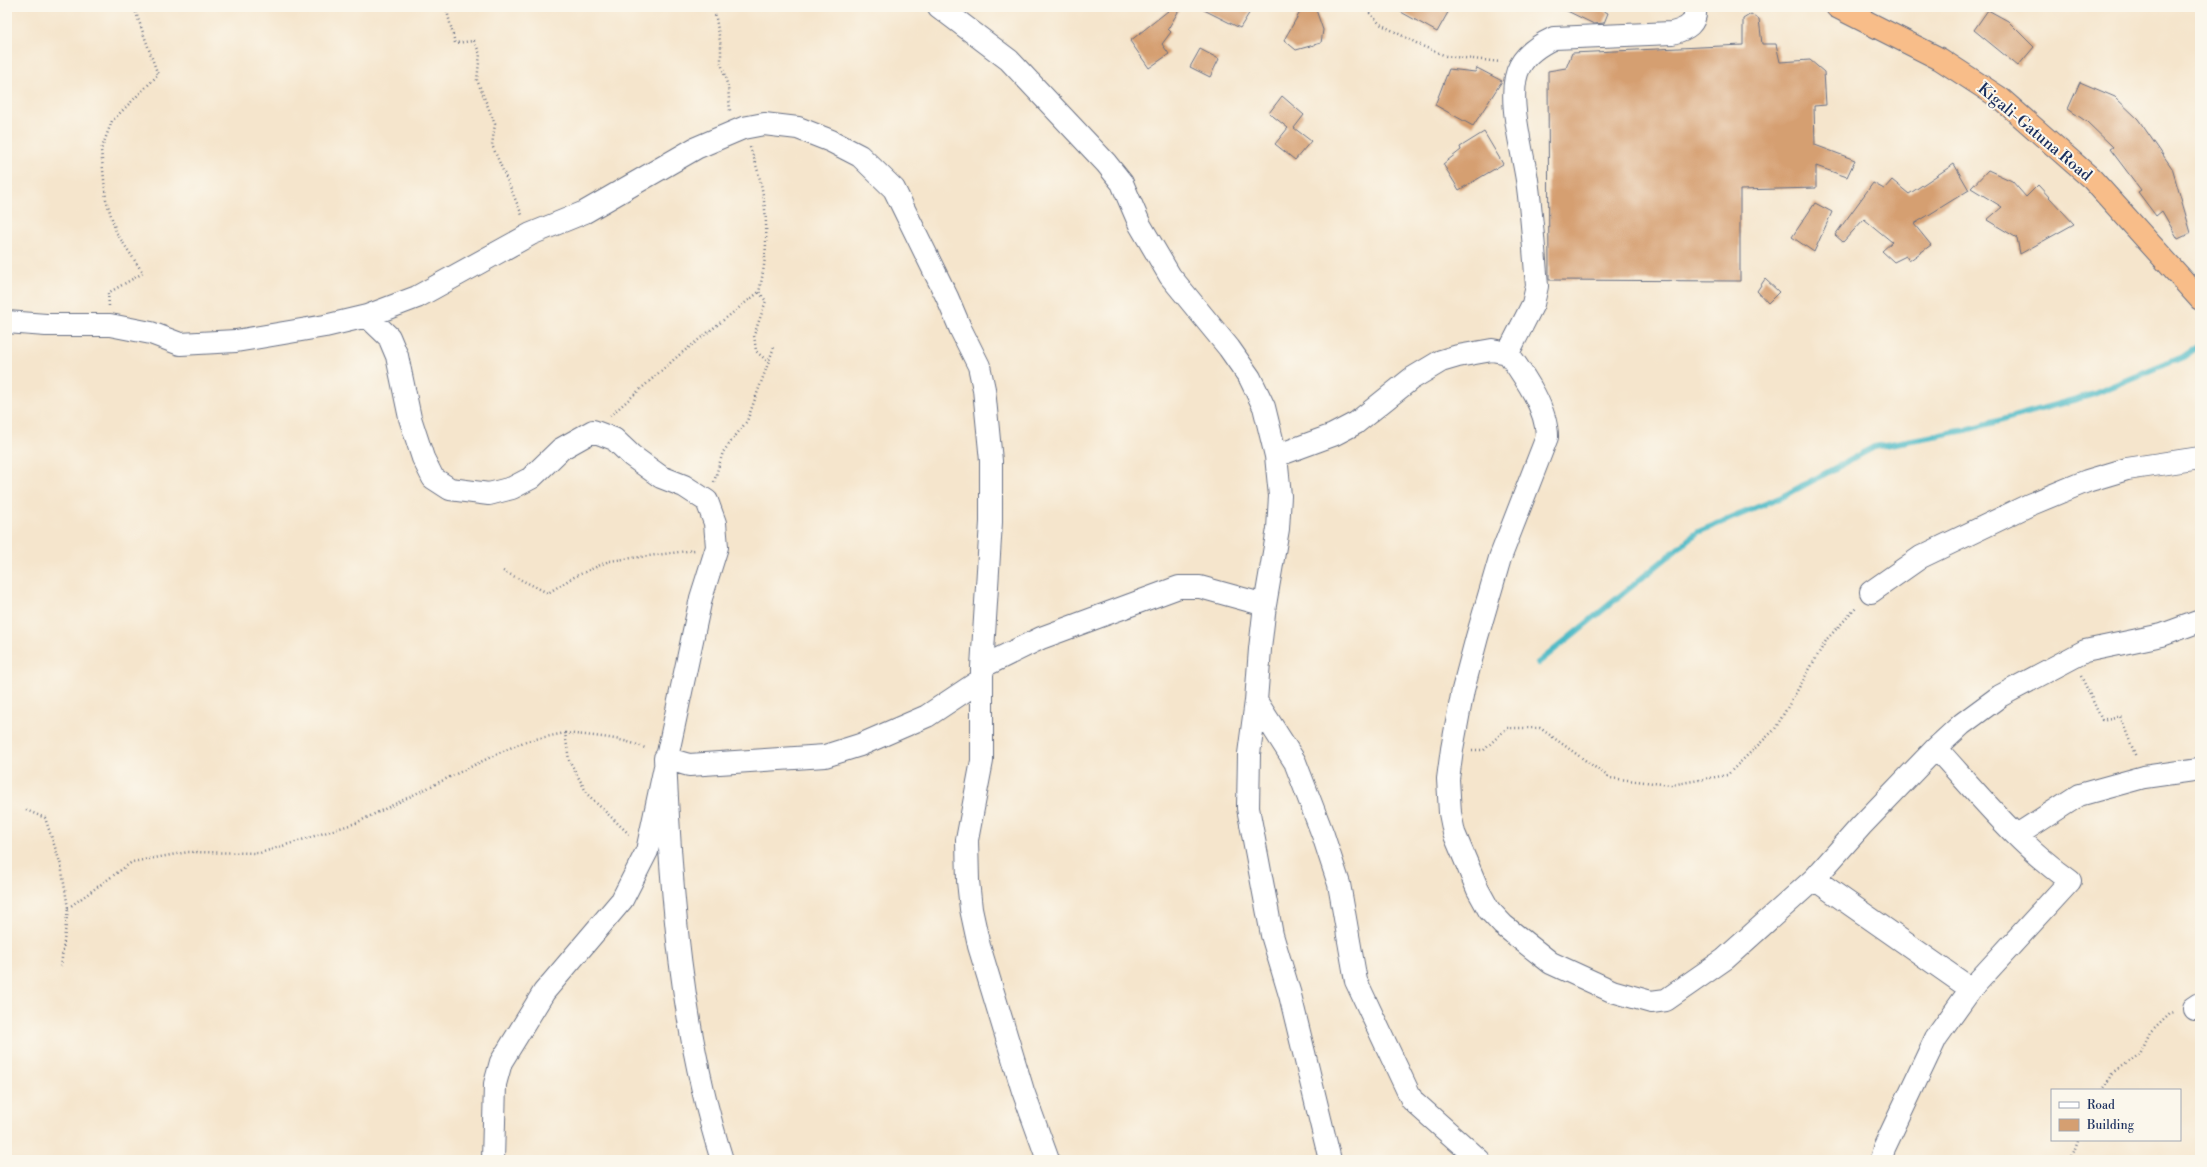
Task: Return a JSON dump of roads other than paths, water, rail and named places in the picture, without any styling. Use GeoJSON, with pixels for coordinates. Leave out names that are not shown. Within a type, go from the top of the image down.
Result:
{"type":"FeatureCollection","features":[{"type":"Feature","properties":{"kind":"highway","name":"Kigali-Gatuna Road"},"geometry":{"type":"LineString","coordinates":[[1837,7],[1940,59],[2000,98],[2092,179],[2200,299]]}},
{"type":"Feature","properties":{"kind":"street"},"geometry":{"type":"LineString","coordinates":[[939,7],[1009,60],[1096,152],[1122,183],[1140,225],[1170,276],[1229,348],[1250,378],[1264,407],[1276,456],[1280,496],[1279,522],[1265,605],[1256,701],[1249,754],[1250,816],[1272,935],[1290,995],[1330,1160]]}},
{"type":"Feature","properties":{"kind":"street"},"geometry":{"type":"LineString","coordinates":[[1508,353],[1533,304],[1537,286],[1528,182],[1514,110],[1515,81],[1520,66],[1537,46],[1554,38],[1672,33],[1681,30],[1692,23],[1696,16],[1695,7]]}},
{"type":"Feature","properties":{"kind":"street"},"geometry":{"type":"LineString","coordinates":[[7,322],[46,325],[110,325],[151,333],[180,344],[200,344],[267,336],[367,316],[417,298],[531,234],[585,212],[696,148],[739,129],[764,124],[798,128],[832,141],[860,156],[894,189],[979,366],[984,389],[991,468],[990,556],[982,674],[982,761],[968,840],[971,909],[988,977],[1023,1091],[1048,1160]]}},
{"type":"Feature","properties":{"kind":"street"},"geometry":{"type":"LineString","coordinates":[[367,316],[389,337],[398,356],[410,418],[423,458],[433,478],[450,489],[468,493],[489,494],[512,488],[531,478],[561,449],[593,431],[614,439],[632,456],[661,477],[684,486],[707,501],[715,523],[717,547],[701,598],[665,758],[647,851],[622,900],[544,992],[501,1062],[495,1084],[493,1160]]}},
{"type":"Feature","properties":{"kind":"street"},"geometry":{"type":"LineString","coordinates":[[1276,456],[1333,435],[1356,423],[1411,379],[1441,362],[1458,356],[1492,350],[1508,353],[1527,382],[1539,408],[1547,431],[1545,445],[1519,506],[1494,579],[1465,683],[1452,749],[1448,779],[1450,813],[1454,833],[1478,890],[1489,910],[1503,925],[1551,963],[1612,991],[1651,1002],[1666,1000],[1725,959],[1814,879],[1861,826],[1936,748],[1962,724],[2000,696],[2086,651],[2162,635],[2200,621]]}},
{"type":"Feature","properties":{"kind":"street"},"geometry":{"type":"LineString","coordinates":[[1871,592],[1921,557],[2028,505],[2087,480],[2126,469],[2200,458]]}},
{"type":"Feature","properties":{"kind":"street"},"geometry":{"type":"LineString","coordinates":[[665,758],[689,765],[825,756],[860,745],[927,716],[982,674],[1041,638],[1178,587],[1200,587],[1265,605]]}},
{"type":"Feature","properties":{"kind":"street"},"geometry":{"type":"LineString","coordinates":[[1256,701],[1295,762],[1323,835],[1339,884],[1356,981],[1412,1100],[1479,1160]]}},
{"type":"Feature","properties":{"kind":"street"},"geometry":{"type":"LineString","coordinates":[[1881,1160],[1884,1148],[1936,1038],[1971,989],[2070,881],[2043,860],[2017,836],[1936,748]]}},
{"type":"Feature","properties":{"kind":"street"},"geometry":{"type":"LineString","coordinates":[[665,758],[671,872],[677,939],[689,1031],[712,1129],[722,1160]]}},
{"type":"Feature","properties":{"kind":"street"},"geometry":{"type":"LineString","coordinates":[[2017,836],[2079,795],[2144,777],[2200,769]]}},
{"type":"Feature","properties":{"kind":"street"},"geometry":{"type":"LineString","coordinates":[[1814,879],[1971,989]]}},
{"type":"Feature","properties":{"kind":"waterway"},"geometry":{"type":"LineString","coordinates":[[1538,663],[1698,532],[1782,497],[1874,447],[1966,430],[2094,394],[2183,357],[2200,345]]}}]}
